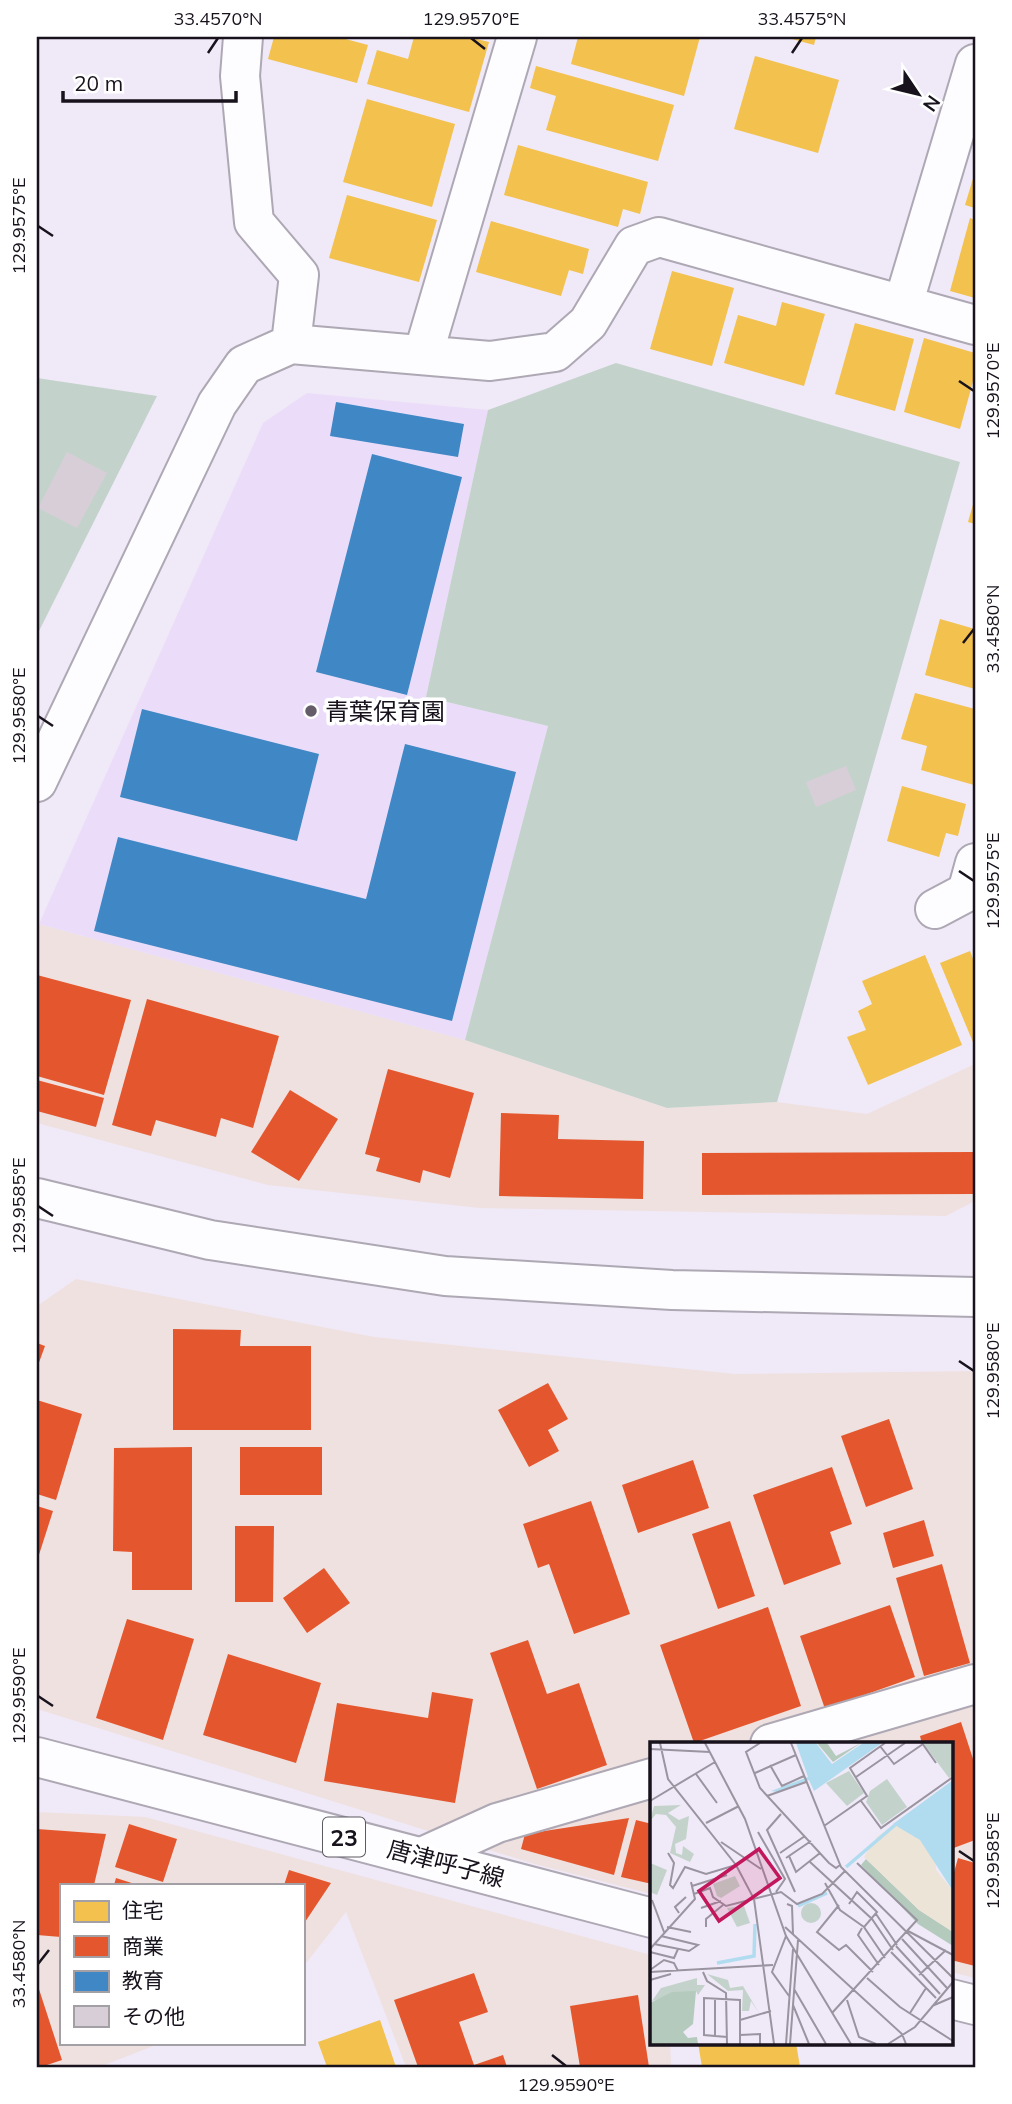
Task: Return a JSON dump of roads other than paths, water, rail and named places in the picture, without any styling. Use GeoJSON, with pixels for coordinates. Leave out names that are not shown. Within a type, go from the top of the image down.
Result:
{"type":"FeatureCollection","features":[{"type":"Feature","properties":{"kind":"street"},"geometry":{"type":"LineString","coordinates":[[243,37],[240,76],[254,222],[299,275],[291,344]]}},
{"type":"Feature","properties":{"kind":"street"},"geometry":{"type":"LineString","coordinates":[[423,355],[517,37]]}},
{"type":"Feature","properties":{"kind":"street"},"geometry":{"type":"LineString","coordinates":[[903,305],[975,64]]}},
{"type":"Feature","properties":{"kind":"street"},"geometry":{"type":"LineString","coordinates":[[37,782],[217,404],[244,365],[291,344],[489,361],[555,352],[587,323],[634,246],[659,237],[975,325]]}},
{"type":"Feature","properties":{"kind":"street"},"geometry":{"type":"LineString","coordinates":[[935,909],[967,892],[975,863]]}},
{"type":"Feature","properties":{"kind":"street"},"geometry":{"type":"LineString","coordinates":[[37,1198],[210,1240],[445,1276],[672,1290],[975,1297]]}},
{"type":"Feature","properties":{"kind":"street"},"geometry":{"type":"LineString","coordinates":[[777,1742],[975,1684]]}},
{"type":"Feature","properties":{"kind":"street","name":"唐津呼子線"},"geometry":{"type":"LineString","coordinates":[[37,1756],[650,1917]]}},
{"type":"Feature","properties":{"kind":"street"},"geometry":{"type":"LineString","coordinates":[[422,1857],[497,1823],[650,1779]]}},
{"type":"Feature","properties":{"kind":"street"},"geometry":{"type":"LineString","coordinates":[[953,2000],[975,2005]]}},
{"type":"Feature","properties":{"kind":"place","name":"青葉保育園"},"geometry":{"type":"Point","coordinates":[311,711]}}]}
